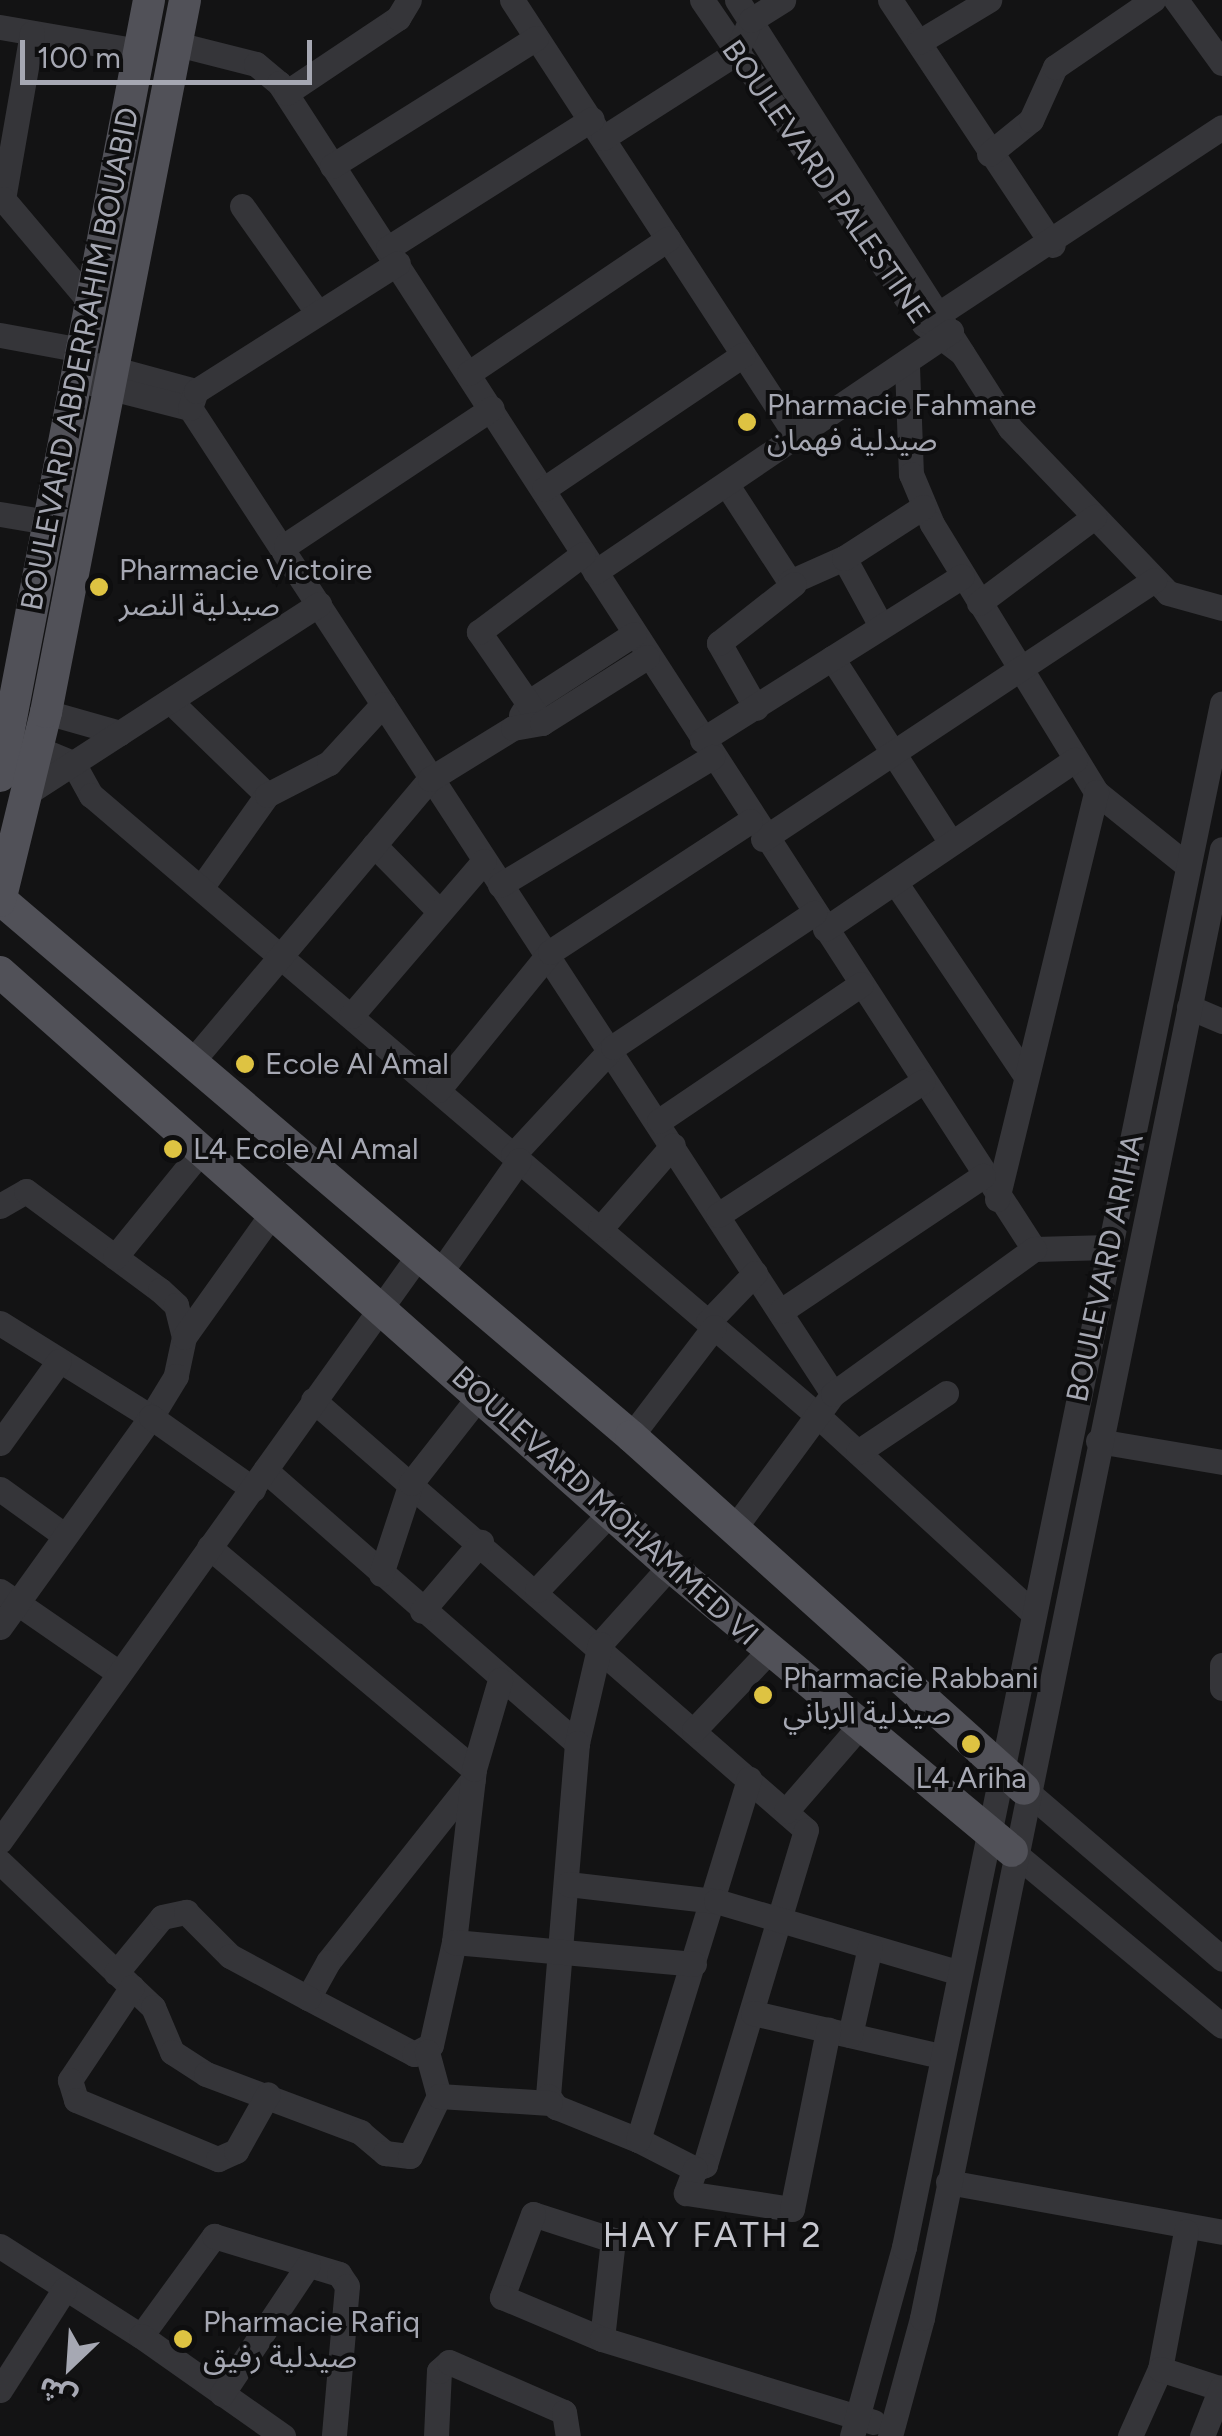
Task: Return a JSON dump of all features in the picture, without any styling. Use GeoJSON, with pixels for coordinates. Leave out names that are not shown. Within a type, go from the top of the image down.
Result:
{"type":"FeatureCollection","features":[{"type":"Feature","properties":{"kind":"main road","name":"BOULEVARD ABDERRAHIM BOUABID"},"geometry":{"type":"LineString","coordinates":[[0,900],[48,522],[149,0]]}},
{"type":"Feature","properties":{"kind":"main road","name":"BOULEVARD ABDERRAHIM BOUABID"},"geometry":{"type":"LineString","coordinates":[[23,742],[46,712],[185,0]]}},
{"type":"Feature","properties":{"kind":"main road"},"geometry":{"type":"LineString","coordinates":[[0,900],[194,1059],[428,1265],[631,1436],[1012,1779]]}},
{"type":"Feature","properties":{"kind":"main road","name":"BOULEVARD MOHAMMED VI"},"geometry":{"type":"LineString","coordinates":[[0,972],[670,1566],[858,1728],[999,1842]]}},
{"type":"Feature","properties":{"kind":"street"},"geometry":{"type":"LineString","coordinates":[[286,94],[398,18],[409,0]]}},
{"type":"Feature","properties":{"kind":"street"},"geometry":{"type":"LineString","coordinates":[[512,0],[797,437]]}},
{"type":"Feature","properties":{"kind":"street","name":"BOULEVARD PALESTINE"},"geometry":{"type":"LineString","coordinates":[[702,0],[736,54],[944,332],[1010,428],[1154,580],[1186,601],[1222,608]]}},
{"type":"Feature","properties":{"kind":"street"},"geometry":{"type":"LineString","coordinates":[[193,400],[393,255],[598,128],[736,54],[744,10],[783,0]]}},
{"type":"Feature","properties":{"kind":"street"},"geometry":{"type":"LineString","coordinates":[[890,0],[989,154],[1054,244]]}},
{"type":"Feature","properties":{"kind":"street"},"geometry":{"type":"LineString","coordinates":[[919,42],[990,0]]}},
{"type":"Feature","properties":{"kind":"street"},"geometry":{"type":"LineString","coordinates":[[989,154],[1031,120],[1055,67],[1153,0]]}},
{"type":"Feature","properties":{"kind":"street"},"geometry":{"type":"LineString","coordinates":[[1176,0],[1197,12],[1222,63]]}},
{"type":"Feature","properties":{"kind":"street","name":"BOULEVARD PALESTINE"},"geometry":{"type":"LineString","coordinates":[[744,10],[944,332]]}},
{"type":"Feature","properties":{"kind":"street"},"geometry":{"type":"LineString","coordinates":[[0,27],[139,50]]}},
{"type":"Feature","properties":{"kind":"street"},"geometry":{"type":"LineString","coordinates":[[32,32],[2,182],[6,212],[91,303]]}},
{"type":"Feature","properties":{"kind":"street"},"geometry":{"type":"LineString","coordinates":[[332,166],[536,38]]}},
{"type":"Feature","properties":{"kind":"street"},"geometry":{"type":"LineString","coordinates":[[177,44],[256,64],[286,94],[544,489],[757,830],[861,984],[997,1199],[1034,1249]]}},
{"type":"Feature","properties":{"kind":"street"},"geometry":{"type":"LineString","coordinates":[[535,713],[479,632],[589,563],[727,485],[907,366],[1054,244],[1222,128]]}},
{"type":"Feature","properties":{"kind":"street"},"geometry":{"type":"LineString","coordinates":[[242,206],[317,312]]}},
{"type":"Feature","properties":{"kind":"street"},"geometry":{"type":"LineString","coordinates":[[469,373],[668,239]]}},
{"type":"Feature","properties":{"kind":"street"},"geometry":{"type":"LineString","coordinates":[[0,335],[111,378],[193,400],[430,779],[500,886],[550,952],[832,1394]]}},
{"type":"Feature","properties":{"kind":"street"},"geometry":{"type":"LineString","coordinates":[[544,489],[743,355]]}},
{"type":"Feature","properties":{"kind":"street"},"geometry":{"type":"LineString","coordinates":[[907,366],[911,474],[962,576],[1096,792],[1188,866]]}},
{"type":"Feature","properties":{"kind":"street"},"geometry":{"type":"LineString","coordinates":[[286,545],[492,408]]}},
{"type":"Feature","properties":{"kind":"street"},"geometry":{"type":"LineString","coordinates":[[727,485],[794,584]]}},
{"type":"Feature","properties":{"kind":"street"},"geometry":{"type":"LineString","coordinates":[[756,708],[719,643],[794,584],[844,558],[924,506]]}},
{"type":"Feature","properties":{"kind":"street"},"geometry":{"type":"LineString","coordinates":[[0,514],[48,522]]}},
{"type":"Feature","properties":{"kind":"street"},"geometry":{"type":"LineString","coordinates":[[978,603],[1094,517]]}},
{"type":"Feature","properties":{"kind":"street"},"geometry":{"type":"LineString","coordinates":[[844,558],[881,626]]}},
{"type":"Feature","properties":{"kind":"street"},"geometry":{"type":"LineString","coordinates":[[500,886],[707,748],[756,708],[962,576]]}},
{"type":"Feature","properties":{"kind":"street"},"geometry":{"type":"LineString","coordinates":[[438,1090],[550,952],[892,750],[1154,580]]}},
{"type":"Feature","properties":{"kind":"street"},"geometry":{"type":"LineString","coordinates":[[14,785],[73,763],[320,604]]}},
{"type":"Feature","properties":{"kind":"street"},"geometry":{"type":"LineString","coordinates":[[194,1059],[430,779],[641,646]]}},
{"type":"Feature","properties":{"kind":"street"},"geometry":{"type":"LineString","coordinates":[[832,658],[950,843]]}},
{"type":"Feature","properties":{"kind":"street"},"geometry":{"type":"LineString","coordinates":[[170,701],[267,795]]}},
{"type":"Feature","properties":{"kind":"street","name":"BOULEVARD ARIHA"},"geometry":{"type":"LineString","coordinates":[[1012,1779],[1033,1613],[1222,703]]}},
{"type":"Feature","properties":{"kind":"street"},"geometry":{"type":"LineString","coordinates":[[201,888],[267,795],[329,762],[383,704]]}},
{"type":"Feature","properties":{"kind":"street"},"geometry":{"type":"LineString","coordinates":[[46,712],[120,733]]}},
{"type":"Feature","properties":{"kind":"street"},"geometry":{"type":"LineString","coordinates":[[23,742],[73,763],[91,795],[818,1416],[1033,1613]]}},
{"type":"Feature","properties":{"kind":"street"},"geometry":{"type":"LineString","coordinates":[[0,1841],[259,1480],[379,1305],[428,1265],[612,1047],[819,921],[894,882],[1075,760]]}},
{"type":"Feature","properties":{"kind":"street"},"geometry":{"type":"LineString","coordinates":[[997,1199],[1096,792]]}},
{"type":"Feature","properties":{"kind":"street"},"geometry":{"type":"LineString","coordinates":[[374,845],[440,912]]}},
{"type":"Feature","properties":{"kind":"street","name":"BOULEVARD ARIHA"},"geometry":{"type":"LineString","coordinates":[[999,1842],[1098,1441],[1222,849]]}},
{"type":"Feature","properties":{"kind":"street"},"geometry":{"type":"LineString","coordinates":[[351,1016],[484,861]]}},
{"type":"Feature","properties":{"kind":"street"},"geometry":{"type":"LineString","coordinates":[[894,882],[1025,1074]]}},
{"type":"Feature","properties":{"kind":"street"},"geometry":{"type":"LineString","coordinates":[[659,1122],[861,984]]}},
{"type":"Feature","properties":{"kind":"street"},"geometry":{"type":"LineString","coordinates":[[1189,1007],[1222,1021]]}},
{"type":"Feature","properties":{"kind":"street"},"geometry":{"type":"LineString","coordinates":[[718,1215],[922,1082]]}},
{"type":"Feature","properties":{"kind":"street"},"geometry":{"type":"LineString","coordinates":[[600,1229],[674,1145]]}},
{"type":"Feature","properties":{"kind":"street"},"geometry":{"type":"LineString","coordinates":[[115,1257],[202,1150]]}},
{"type":"Feature","properties":{"kind":"street"},"geometry":{"type":"LineString","coordinates":[[781,1312],[983,1176]]}},
{"type":"Feature","properties":{"kind":"street"},"geometry":{"type":"LineString","coordinates":[[0,1206],[26,1191],[176,1305],[184,1337]]}},
{"type":"Feature","properties":{"kind":"street"},"geometry":{"type":"LineString","coordinates":[[0,1627],[8,1597],[64,1535],[151,1417],[176,1376],[184,1337],[274,1212]]}},
{"type":"Feature","properties":{"kind":"street"},"geometry":{"type":"LineString","coordinates":[[734,1530],[832,1394],[1034,1249],[1109,1247]]}},
{"type":"Feature","properties":{"kind":"street"},"geometry":{"type":"LineString","coordinates":[[631,1436],[711,1325],[755,1272]]}},
{"type":"Feature","properties":{"kind":"street"},"geometry":{"type":"LineString","coordinates":[[0,1323],[259,1480],[380,1574],[577,1743]]}},
{"type":"Feature","properties":{"kind":"street"},"geometry":{"type":"LineString","coordinates":[[0,1443],[59,1361]]}},
{"type":"Feature","properties":{"kind":"street"},"geometry":{"type":"LineString","coordinates":[[858,1452],[946,1394]]}},
{"type":"Feature","properties":{"kind":"street"},"geometry":{"type":"LineString","coordinates":[[380,1574],[411,1483],[480,1395]]}},
{"type":"Feature","properties":{"kind":"street"},"geometry":{"type":"LineString","coordinates":[[314,1400],[600,1644],[806,1830],[782,1920],[705,2165],[695,2169],[686,2193],[792,2209],[839,2032],[870,1946]]}},
{"type":"Feature","properties":{"kind":"street"},"geometry":{"type":"LineString","coordinates":[[1098,1441],[1222,1462]]}},
{"type":"Feature","properties":{"kind":"street"},"geometry":{"type":"LineString","coordinates":[[0,1489],[64,1535]]}},
{"type":"Feature","properties":{"kind":"street"},"geometry":{"type":"LineString","coordinates":[[537,1590],[611,1512]]}},
{"type":"Feature","properties":{"kind":"street"},"geometry":{"type":"LineString","coordinates":[[422,1611],[481,1542]]}},
{"type":"Feature","properties":{"kind":"street"},"geometry":{"type":"LineString","coordinates":[[209,1547],[474,1774]]}},
{"type":"Feature","properties":{"kind":"street"},"geometry":{"type":"LineString","coordinates":[[550,2103],[577,1743],[600,1644],[670,1566]]}},
{"type":"Feature","properties":{"kind":"street"},"geometry":{"type":"LineString","coordinates":[[8,1597],[120,1673]]}},
{"type":"Feature","properties":{"kind":"street"},"geometry":{"type":"LineString","coordinates":[[694,1730],[769,1651]]}},
{"type":"Feature","properties":{"kind":"street"},"geometry":{"type":"LineString","coordinates":[[1222,1665],[1222,1688]]}},
{"type":"Feature","properties":{"kind":"street"},"geometry":{"type":"LineString","coordinates":[[0,1862],[154,2007],[184,2064],[360,2132],[385,2152],[410,2156],[439,2096],[427,2052],[454,1942],[474,1774],[500,1680]]}},
{"type":"Feature","properties":{"kind":"street"},"geometry":{"type":"LineString","coordinates":[[786,1811],[858,1728]]}},
{"type":"Feature","properties":{"kind":"street"},"geometry":{"type":"LineString","coordinates":[[308,1998],[474,1774]]}},
{"type":"Feature","properties":{"kind":"street"},"geometry":{"type":"LineString","coordinates":[[638,2140],[716,1901],[749,1779]]}},
{"type":"Feature","properties":{"kind":"street"},"geometry":{"type":"LineString","coordinates":[[1012,1779],[1222,1959]]}},
{"type":"Feature","properties":{"kind":"street"},"geometry":{"type":"LineString","coordinates":[[855,2426],[904,2247],[958,1972],[999,1842]]}},
{"type":"Feature","properties":{"kind":"street"},"geometry":{"type":"LineString","coordinates":[[602,2339],[613,2240],[533,2214],[502,2297],[602,2339],[855,2426],[891,2432],[948,2182],[999,1842]]}},
{"type":"Feature","properties":{"kind":"street","name":"BOULEVARD MOHAMMED VI"},"geometry":{"type":"LineString","coordinates":[[999,1842],[1222,2026]]}},
{"type":"Feature","properties":{"kind":"street"},"geometry":{"type":"LineString","coordinates":[[568,1884],[716,1901],[958,1972]]}},
{"type":"Feature","properties":{"kind":"street"},"geometry":{"type":"LineString","coordinates":[[268,2094],[236,2151],[218,2159],[76,2100],[70,2080],[124,1980],[173,1910],[198,1921],[247,1968],[414,2054],[427,2052]]}},
{"type":"Feature","properties":{"kind":"street"},"geometry":{"type":"LineString","coordinates":[[454,1942],[694,1964]]}},
{"type":"Feature","properties":{"kind":"street"},"geometry":{"type":"LineString","coordinates":[[753,2013],[941,2056]]}},
{"type":"Feature","properties":{"kind":"street"},"geometry":{"type":"LineString","coordinates":[[439,2096],[550,2103],[695,2169]]}},
{"type":"Feature","properties":{"kind":"street"},"geometry":{"type":"LineString","coordinates":[[948,2182],[1186,2231],[1222,2232]]}},
{"type":"Feature","properties":{"kind":"street"},"geometry":{"type":"LineString","coordinates":[[1130,2436],[1160,2369],[1186,2231]]}},
{"type":"Feature","properties":{"kind":"street"},"geometry":{"type":"LineString","coordinates":[[141,2336],[214,2236],[339,2274],[347,2286],[334,2436]]}},
{"type":"Feature","properties":{"kind":"street"},"geometry":{"type":"LineString","coordinates":[[0,2246],[141,2336],[283,2436]]}},
{"type":"Feature","properties":{"kind":"street"},"geometry":{"type":"LineString","coordinates":[[216,2390],[302,2263]]}},
{"type":"Feature","properties":{"kind":"street"},"geometry":{"type":"LineString","coordinates":[[0,2390],[64,2290]]}},
{"type":"Feature","properties":{"kind":"street"},"geometry":{"type":"LineString","coordinates":[[443,2432],[439,2371],[450,2362],[564,2412],[568,2436]]}},
{"type":"Feature","properties":{"kind":"street"},"geometry":{"type":"LineString","coordinates":[[1160,2369],[1222,2389],[1202,2436]]}},
{"type":"Feature","properties":{"kind":"place","name":"Pharmacie Fahmane صيدلية فهمان"},"geometry":{"type":"Point","coordinates":[747,422]}},
{"type":"Feature","properties":{"kind":"place","name":"Pharmacie Victoire صيدلية النصر"},"geometry":{"type":"Point","coordinates":[99,587]}},
{"type":"Feature","properties":{"kind":"place","name":"Ecole Al Amal"},"geometry":{"type":"Point","coordinates":[245,1064]}},
{"type":"Feature","properties":{"kind":"place","name":"L4 Ecole Al Amal"},"geometry":{"type":"Point","coordinates":[173,1149]}},
{"type":"Feature","properties":{"kind":"place","name":"Pharmacie Rabbani صيدلية الرباني"},"geometry":{"type":"Point","coordinates":[763,1695]}},
{"type":"Feature","properties":{"kind":"place","name":"L4 Ariha"},"geometry":{"type":"Point","coordinates":[971,1744]}},
{"type":"Feature","properties":{"kind":"place","name":"Pharmacie Rafiq صيدلية رفيق"},"geometry":{"type":"Point","coordinates":[183,2339]}},
{"type":"Feature","properties":{"kind":"district","name":"HAY FATH 2"},"geometry":{"type":"Point","coordinates":[713,2235]}}]}
